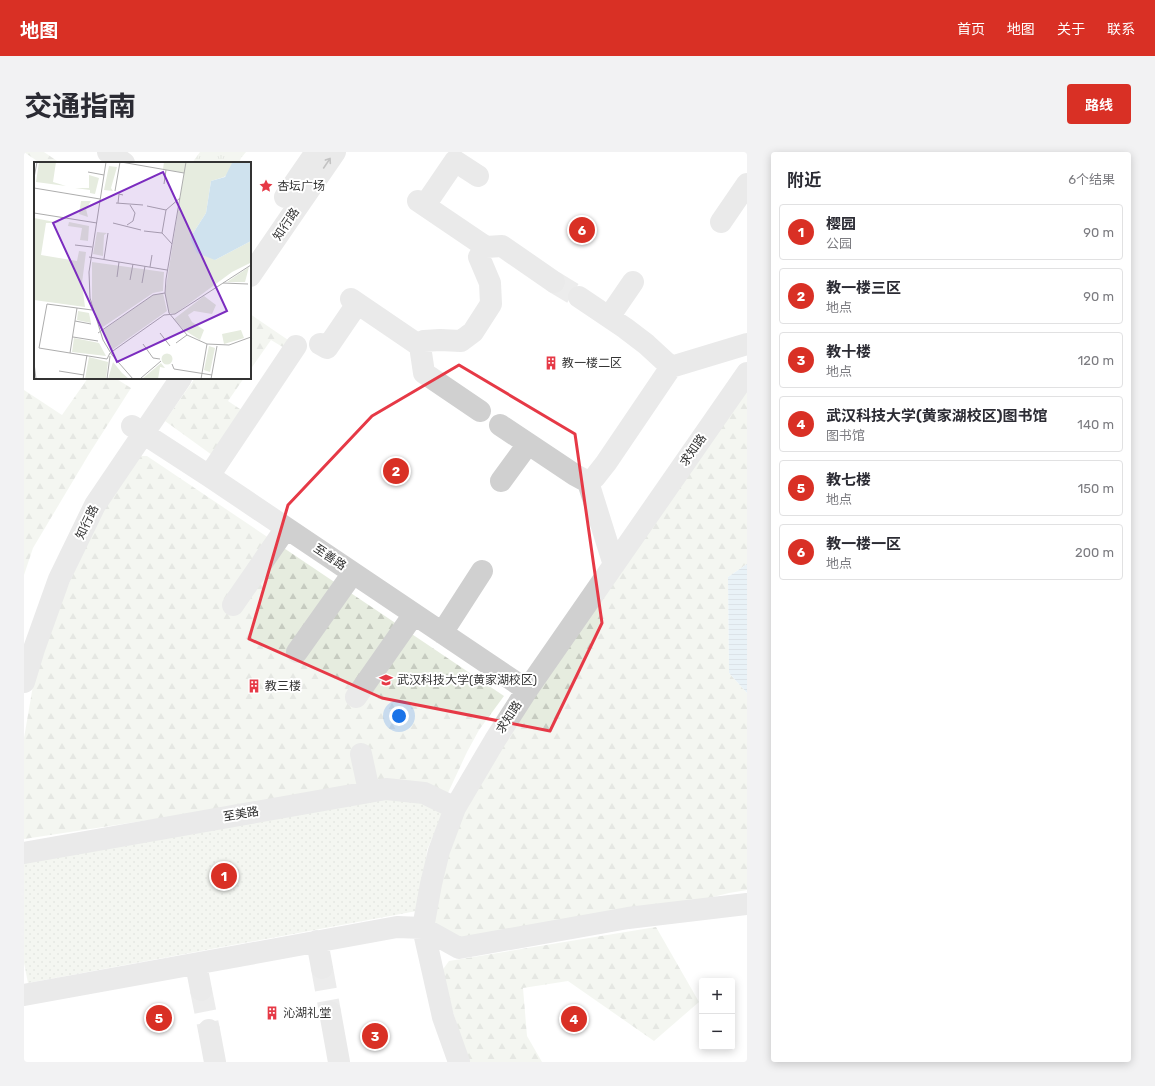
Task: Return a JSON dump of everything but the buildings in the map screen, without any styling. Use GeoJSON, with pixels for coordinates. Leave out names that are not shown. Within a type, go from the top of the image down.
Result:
{"type":"FeatureCollection","features":[{"type":"Feature","properties":{"kind":"lane"},"geometry":{"type":"LineString","coordinates":[[108,152],[123,162]]}},
{"type":"Feature","properties":{"kind":"lane","name":"知行路"},"geometry":{"type":"LineString","coordinates":[[251,270],[254,252],[316,152]]}},
{"type":"Feature","properties":{"kind":"lane","name":"知行路"},"geometry":{"type":"LineString","coordinates":[[254,252],[335,152]]}},
{"type":"Feature","properties":{"kind":"lane"},"geometry":{"type":"LineString","coordinates":[[478,176],[452,159],[422,203],[486,247],[502,246],[554,282]]}},
{"type":"Feature","properties":{"kind":"lane"},"geometry":{"type":"LineString","coordinates":[[721,222],[747,184]]}},
{"type":"Feature","properties":{"kind":"lane"},"geometry":{"type":"LineString","coordinates":[[480,411],[424,373],[420,346],[424,341],[461,341],[486,322],[491,304],[490,283],[479,257],[486,247]]}},
{"type":"Feature","properties":{"kind":"lane"},"geometry":{"type":"LineString","coordinates":[[609,317],[633,282]]}},
{"type":"Feature","properties":{"kind":"lane"},"geometry":{"type":"LineString","coordinates":[[579,297],[626,328],[646,344],[670,367]]}},
{"type":"Feature","properties":{"kind":"lane"},"geometry":{"type":"LineString","coordinates":[[328,349],[354,302],[420,346]]}},
{"type":"Feature","properties":{"kind":"lane"},"geometry":{"type":"LineString","coordinates":[[588,482],[595,477],[606,463],[670,367],[747,344]]}},
{"type":"Feature","properties":{"kind":"lane"},"geometry":{"type":"LineString","coordinates":[[209,476],[296,346]]}},
{"type":"Feature","properties":{"kind":"lane","name":"求知路"},"geometry":{"type":"LineString","coordinates":[[459,1062],[443,1017],[423,928],[439,851],[455,808],[495,740],[527,690],[747,373]]}},
{"type":"Feature","properties":{"kind":"lane","name":"知行路"},"geometry":{"type":"LineString","coordinates":[[24,653],[37,612],[62,548],[81,508],[105,466],[137,430],[174,379]]}},
{"type":"Feature","properties":{"kind":"lane"},"geometry":{"type":"LineString","coordinates":[[500,425],[588,482],[614,565]]}},
{"type":"Feature","properties":{"kind":"lane","name":"知行路"},"geometry":{"type":"LineString","coordinates":[[24,682],[59,579],[95,505],[137,430]]}},
{"type":"Feature","properties":{"kind":"lane","name":"至善路"},"geometry":{"type":"LineString","coordinates":[[137,430],[209,476],[527,690]]}},
{"type":"Feature","properties":{"kind":"lane"},"geometry":{"type":"LineString","coordinates":[[502,481],[528,444]]}},
{"type":"Feature","properties":{"kind":"lane"},"geometry":{"type":"LineString","coordinates":[[233,605],[286,528]]}},
{"type":"Feature","properties":{"kind":"lane"},"geometry":{"type":"LineString","coordinates":[[442,633],[482,571]]}},
{"type":"Feature","properties":{"kind":"lane"},"geometry":{"type":"LineString","coordinates":[[297,652],[353,573]]}},
{"type":"Feature","properties":{"kind":"lane"},"geometry":{"type":"LineString","coordinates":[[356,697],[414,614]]}},
{"type":"Feature","properties":{"kind":"lane"},"geometry":{"type":"LineString","coordinates":[[361,754],[369,791]]}},
{"type":"Feature","properties":{"kind":"lane","name":"至美路"},"geometry":{"type":"LineString","coordinates":[[24,853],[386,788],[424,793],[455,808]]}},
{"type":"Feature","properties":{"kind":"lane"},"geometry":{"type":"LineString","coordinates":[[24,995],[397,927],[423,928],[459,948],[628,918],[747,904]]}},
{"type":"Feature","properties":{"kind":"lane"},"geometry":{"type":"LineString","coordinates":[[318,941],[322,968]]}},
{"type":"Feature","properties":{"kind":"lane"},"geometry":{"type":"LineString","coordinates":[[196,964],[201,990]]}},
{"type":"Feature","properties":{"kind":"lane"},"geometry":{"type":"LineString","coordinates":[[330,1012],[339,1062]]}},
{"type":"Feature","properties":{"kind":"lane"},"geometry":{"type":"LineString","coordinates":[[209,1030],[215,1062]]}},
{"type":"Feature","properties":{"kind":"highlighted area"},"geometry":{"type":"Polygon","coordinates":[[[459,365],[575,434],[602,623],[550,731],[382,698],[249,639],[288,505],[372,416],[459,365]]]}},
{"type":"Feature","properties":{"kind":"green space"},"geometry":{"type":"Polygon","coordinates":[[[24,152],[44,152],[59,162],[39,162],[24,152]]]}},
{"type":"Feature","properties":{"kind":"green space"},"geometry":{"type":"Polygon","coordinates":[[[200,152],[246,152],[239,162],[193,162],[200,152]]]}},
{"type":"Feature","properties":{"kind":"green space"},"geometry":{"type":"Polygon","coordinates":[[[251,315],[291,342],[286,349],[271,340],[251,369],[251,315]]]}},
{"type":"Feature","properties":{"kind":"green space"},"geometry":{"type":"Polygon","coordinates":[[[747,373],[747,564],[728,577],[729,673],[747,693],[747,890],[729,893],[628,918],[459,948],[423,928],[455,808],[747,373]]]}},
{"type":"Feature","properties":{"kind":"green space"},"geometry":{"type":"Polygon","coordinates":[[[87,379],[117,379],[131,388],[89,454],[33,548],[24,575],[24,390],[62,415],[87,379]]]}},
{"type":"Feature","properties":{"kind":"green space"},"geometry":{"type":"Polygon","coordinates":[[[194,379],[243,379],[228,401],[243,411],[212,455],[165,421],[194,379]]]}},
{"type":"Feature","properties":{"kind":"green space"},"geometry":{"type":"Polygon","coordinates":[[[138,456],[147,456],[504,696],[479,730],[447,795],[182,815],[24,839],[24,738],[35,674],[54,617],[100,514],[138,456]]]}},
{"type":"Feature","properties":{"kind":"green space"},"geometry":{"type":"Polygon","coordinates":[[[386,789],[447,804],[427,850],[422,910],[28,983],[24,963],[24,853],[386,789]]]}},
{"type":"Feature","properties":{"kind":"green space"},"geometry":{"type":"Polygon","coordinates":[[[656,927],[699,1002],[654,1041],[568,981],[523,988],[527,1036],[542,1062],[468,1062],[441,972],[449,961],[656,927]]]}},
{"type":"Feature","properties":{"kind":"water"},"geometry":{"type":"Polygon","coordinates":[[[747,564],[747,693],[729,673],[728,577],[747,564]]]}},
{"type":"Feature","properties":{"kind":"tunnel"},"geometry":{"type":"LineString","coordinates":[[554,282],[579,297]]}},
{"type":"Feature","properties":{"kind":"tunnel"},"geometry":{"type":"LineString","coordinates":[[322,968],[330,1012]]}},
{"type":"Feature","properties":{"kind":"tunnel"},"geometry":{"type":"LineString","coordinates":[[201,990],[209,1030]]}},
{"type":"Feature","properties":{"kind":"place","name":"杏坛广场"},"geometry":{"type":"Point","coordinates":[266,186]}},
{"type":"Feature","properties":{"kind":"place","name":"教一楼一区"},"geometry":{"type":"Point","coordinates":[582,230]}},
{"type":"Feature","properties":{"kind":"place","name":"教一楼二区"},"geometry":{"type":"Point","coordinates":[551,363]}},
{"type":"Feature","properties":{"kind":"place","name":"教一楼三区"},"geometry":{"type":"Point","coordinates":[396,471]}},
{"type":"Feature","properties":{"kind":"place","name":"武汉科技大学(黄家湖校区)"},"geometry":{"type":"Point","coordinates":[386,680]}},
{"type":"Feature","properties":{"kind":"place","name":"教三楼"},"geometry":{"type":"Point","coordinates":[254,686]}},
{"type":"Feature","properties":{"kind":"place","name":"樱园"},"geometry":{"type":"Point","coordinates":[224,876]}},
{"type":"Feature","properties":{"kind":"place","name":"沁湖礼堂"},"geometry":{"type":"Point","coordinates":[272,1013]}},
{"type":"Feature","properties":{"kind":"place","name":"教七楼"},"geometry":{"type":"Point","coordinates":[159,1018]}},
{"type":"Feature","properties":{"kind":"place","name":"武汉科技大学(黄家湖校区)图书馆"},"geometry":{"type":"Point","coordinates":[574,1019]}},
{"type":"Feature","properties":{"kind":"place","name":"教十楼"},"geometry":{"type":"Point","coordinates":[375,1036]}}]}
